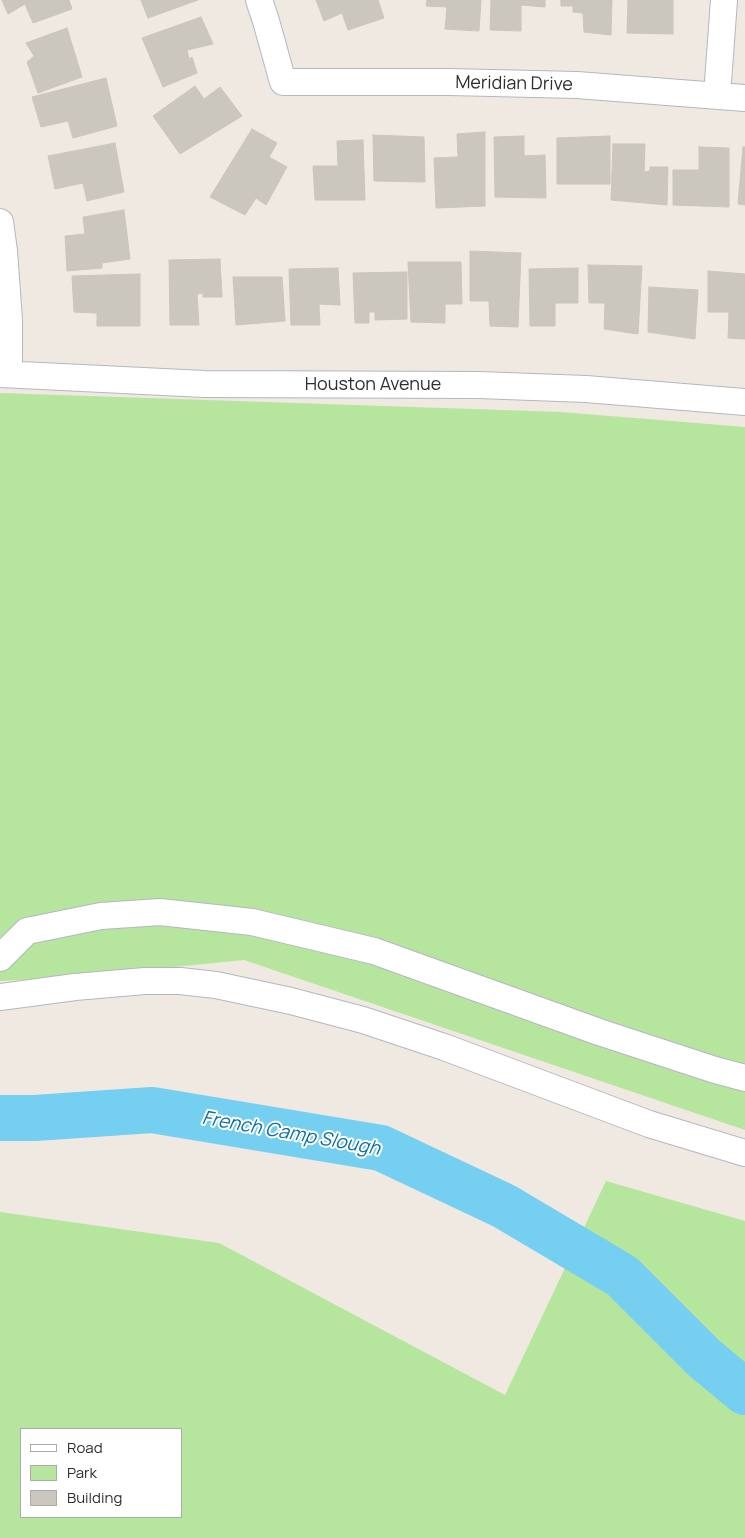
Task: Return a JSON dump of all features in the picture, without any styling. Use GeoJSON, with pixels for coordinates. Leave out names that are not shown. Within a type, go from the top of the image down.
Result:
{"type":"FeatureCollection","features":[{"type":"Feature","properties":{"kind":"street","name":"Meridian Drive"},"geometry":{"type":"LineString","coordinates":[[259,0],[283,82],[449,82],[577,85],[745,98]]}},
{"type":"Feature","properties":{"kind":"street"},"geometry":{"type":"LineString","coordinates":[[717,96],[724,0]]}},
{"type":"Feature","properties":{"kind":"street"},"geometry":{"type":"LineString","coordinates":[[0,222],[9,320],[4,374]]}},
{"type":"Feature","properties":{"kind":"street","name":"Houston Avenue"},"geometry":{"type":"LineString","coordinates":[[4,374],[204,384],[479,385],[557,388],[745,402]]}},
{"type":"Feature","properties":{"kind":"street"},"geometry":{"type":"LineString","coordinates":[[0,958],[27,932],[101,916],[160,912],[252,922],[374,951],[600,1032],[745,1078]]}},
{"type":"Feature","properties":{"kind":"street"},"geometry":{"type":"LineString","coordinates":[[0,997],[75,987],[145,981],[180,981],[216,985],[291,1001],[362,1020],[444,1047],[649,1124],[745,1153]]}},
{"type":"Feature","properties":{"kind":"green space"},"geometry":{"type":"Polygon","coordinates":[[[0,393],[561,412],[745,427],[745,1130],[244,960],[73,977],[0,981],[0,393]]]}},
{"type":"Feature","properties":{"kind":"green space"},"geometry":{"type":"Polygon","coordinates":[[[606,1181],[745,1221],[745,1538],[0,1538],[0,1212],[219,1243],[505,1395],[606,1181]]]}},
{"type":"Feature","properties":{"kind":"building"},"geometry":{"type":"Polygon","coordinates":[[[2,0],[69,0],[72,9],[33,23],[25,4],[8,14],[2,0]]]}},
{"type":"Feature","properties":{"kind":"building"},"geometry":{"type":"Polygon","coordinates":[[[141,0],[198,0],[148,18],[141,0]]]}},
{"type":"Feature","properties":{"kind":"building"},"geometry":{"type":"Polygon","coordinates":[[[316,0],[378,0],[384,18],[348,30],[342,13],[324,21],[316,0]]]}},
{"type":"Feature","properties":{"kind":"building"},"geometry":{"type":"Polygon","coordinates":[[[427,0],[481,0],[479,31],[445,29],[447,7],[426,6],[427,0]]]}},
{"type":"Feature","properties":{"kind":"building"},"geometry":{"type":"Polygon","coordinates":[[[491,0],[545,0],[545,7],[521,5],[521,31],[490,30],[491,0]]]}},
{"type":"Feature","properties":{"kind":"building"},"geometry":{"type":"Polygon","coordinates":[[[561,0],[612,0],[611,35],[584,32],[583,13],[573,12],[573,6],[561,6],[561,0]]]}},
{"type":"Feature","properties":{"kind":"building"},"geometry":{"type":"Polygon","coordinates":[[[628,0],[673,0],[673,34],[627,33],[628,0]]]}},
{"type":"Feature","properties":{"kind":"building"},"geometry":{"type":"Polygon","coordinates":[[[201,17],[213,44],[187,50],[189,59],[192,57],[197,73],[163,87],[142,38],[201,17]]]}},
{"type":"Feature","properties":{"kind":"building"},"geometry":{"type":"Polygon","coordinates":[[[67,28],[82,77],[38,93],[27,62],[34,56],[26,43],[67,28]]]}},
{"type":"Feature","properties":{"kind":"building"},"geometry":{"type":"Polygon","coordinates":[[[106,78],[117,126],[73,138],[68,121],[41,127],[32,97],[106,78]]]}},
{"type":"Feature","properties":{"kind":"building"},"geometry":{"type":"Polygon","coordinates":[[[195,86],[204,99],[220,87],[242,116],[180,154],[153,116],[195,86]]]}},
{"type":"Feature","properties":{"kind":"building"},"geometry":{"type":"Polygon","coordinates":[[[252,129],[277,143],[269,157],[287,167],[266,205],[256,198],[245,215],[210,197],[252,129]]]}},
{"type":"Feature","properties":{"kind":"building"},"geometry":{"type":"Polygon","coordinates":[[[485,132],[485,206],[436,208],[434,158],[458,157],[457,134],[485,132]]]}},
{"type":"Feature","properties":{"kind":"building"},"geometry":{"type":"Polygon","coordinates":[[[373,135],[424,137],[425,182],[374,181],[373,135]]]}},
{"type":"Feature","properties":{"kind":"building"},"geometry":{"type":"Polygon","coordinates":[[[524,136],[524,156],[545,155],[546,198],[495,197],[494,137],[524,136]]]}},
{"type":"Feature","properties":{"kind":"building"},"geometry":{"type":"Polygon","coordinates":[[[610,136],[610,184],[557,184],[557,138],[610,136]]]}},
{"type":"Feature","properties":{"kind":"building"},"geometry":{"type":"Polygon","coordinates":[[[363,140],[365,200],[315,200],[313,166],[338,166],[337,141],[363,140]]]}},
{"type":"Feature","properties":{"kind":"building"},"geometry":{"type":"Polygon","coordinates":[[[115,143],[124,192],[87,201],[83,183],[55,189],[48,156],[115,143]]]}},
{"type":"Feature","properties":{"kind":"building"},"geometry":{"type":"Polygon","coordinates":[[[613,144],[645,144],[644,172],[650,171],[650,167],[668,167],[667,205],[611,200],[613,144]]]}},
{"type":"Feature","properties":{"kind":"building"},"geometry":{"type":"Polygon","coordinates":[[[699,147],[729,148],[729,207],[673,205],[673,170],[699,170],[699,147]]]}},
{"type":"Feature","properties":{"kind":"building"},"geometry":{"type":"Polygon","coordinates":[[[743,147],[745,147],[745,205],[738,204],[743,147]]]}},
{"type":"Feature","properties":{"kind":"building"},"geometry":{"type":"Polygon","coordinates":[[[124,210],[130,259],[102,263],[102,268],[67,271],[65,236],[85,234],[83,217],[124,210]]]}},
{"type":"Feature","properties":{"kind":"building"},"geometry":{"type":"Polygon","coordinates":[[[470,251],[521,253],[518,327],[490,326],[489,301],[470,301],[470,251]]]}},
{"type":"Feature","properties":{"kind":"building"},"geometry":{"type":"Polygon","coordinates":[[[220,259],[222,297],[203,297],[203,293],[197,294],[199,325],[170,325],[169,260],[220,259]]]}},
{"type":"Feature","properties":{"kind":"building"},"geometry":{"type":"Polygon","coordinates":[[[408,262],[461,262],[462,304],[445,304],[445,323],[411,322],[408,262]]]}},
{"type":"Feature","properties":{"kind":"building"},"geometry":{"type":"Polygon","coordinates":[[[588,265],[642,266],[638,334],[604,329],[605,303],[589,303],[588,265]]]}},
{"type":"Feature","properties":{"kind":"building"},"geometry":{"type":"Polygon","coordinates":[[[338,268],[340,305],[319,304],[320,325],[291,325],[289,269],[338,268]]]}},
{"type":"Feature","properties":{"kind":"building"},"geometry":{"type":"Polygon","coordinates":[[[578,268],[578,303],[555,303],[555,326],[530,326],[529,269],[578,268]]]}},
{"type":"Feature","properties":{"kind":"building"},"geometry":{"type":"Polygon","coordinates":[[[708,271],[745,274],[745,339],[728,338],[729,312],[708,312],[708,271]]]}},
{"type":"Feature","properties":{"kind":"building"},"geometry":{"type":"Polygon","coordinates":[[[407,272],[407,319],[375,320],[375,312],[369,312],[369,323],[355,323],[353,273],[407,272]]]}},
{"type":"Feature","properties":{"kind":"building"},"geometry":{"type":"Polygon","coordinates":[[[140,274],[140,326],[97,326],[97,313],[74,312],[72,276],[140,274]]]}},
{"type":"Feature","properties":{"kind":"building"},"geometry":{"type":"Polygon","coordinates":[[[233,277],[282,277],[285,321],[236,325],[233,277]]]}},
{"type":"Feature","properties":{"kind":"building"},"geometry":{"type":"Polygon","coordinates":[[[649,287],[698,290],[695,339],[648,332],[649,287]]]}},
{"type":"Feature","properties":{"kind":"waterway","name":"French Camp Slough"},"geometry":{"type":"LineString","coordinates":[[0,1118],[35,1118],[152,1110],[381,1148],[504,1206],[622,1276],[704,1358],[745,1392]]}}]}
